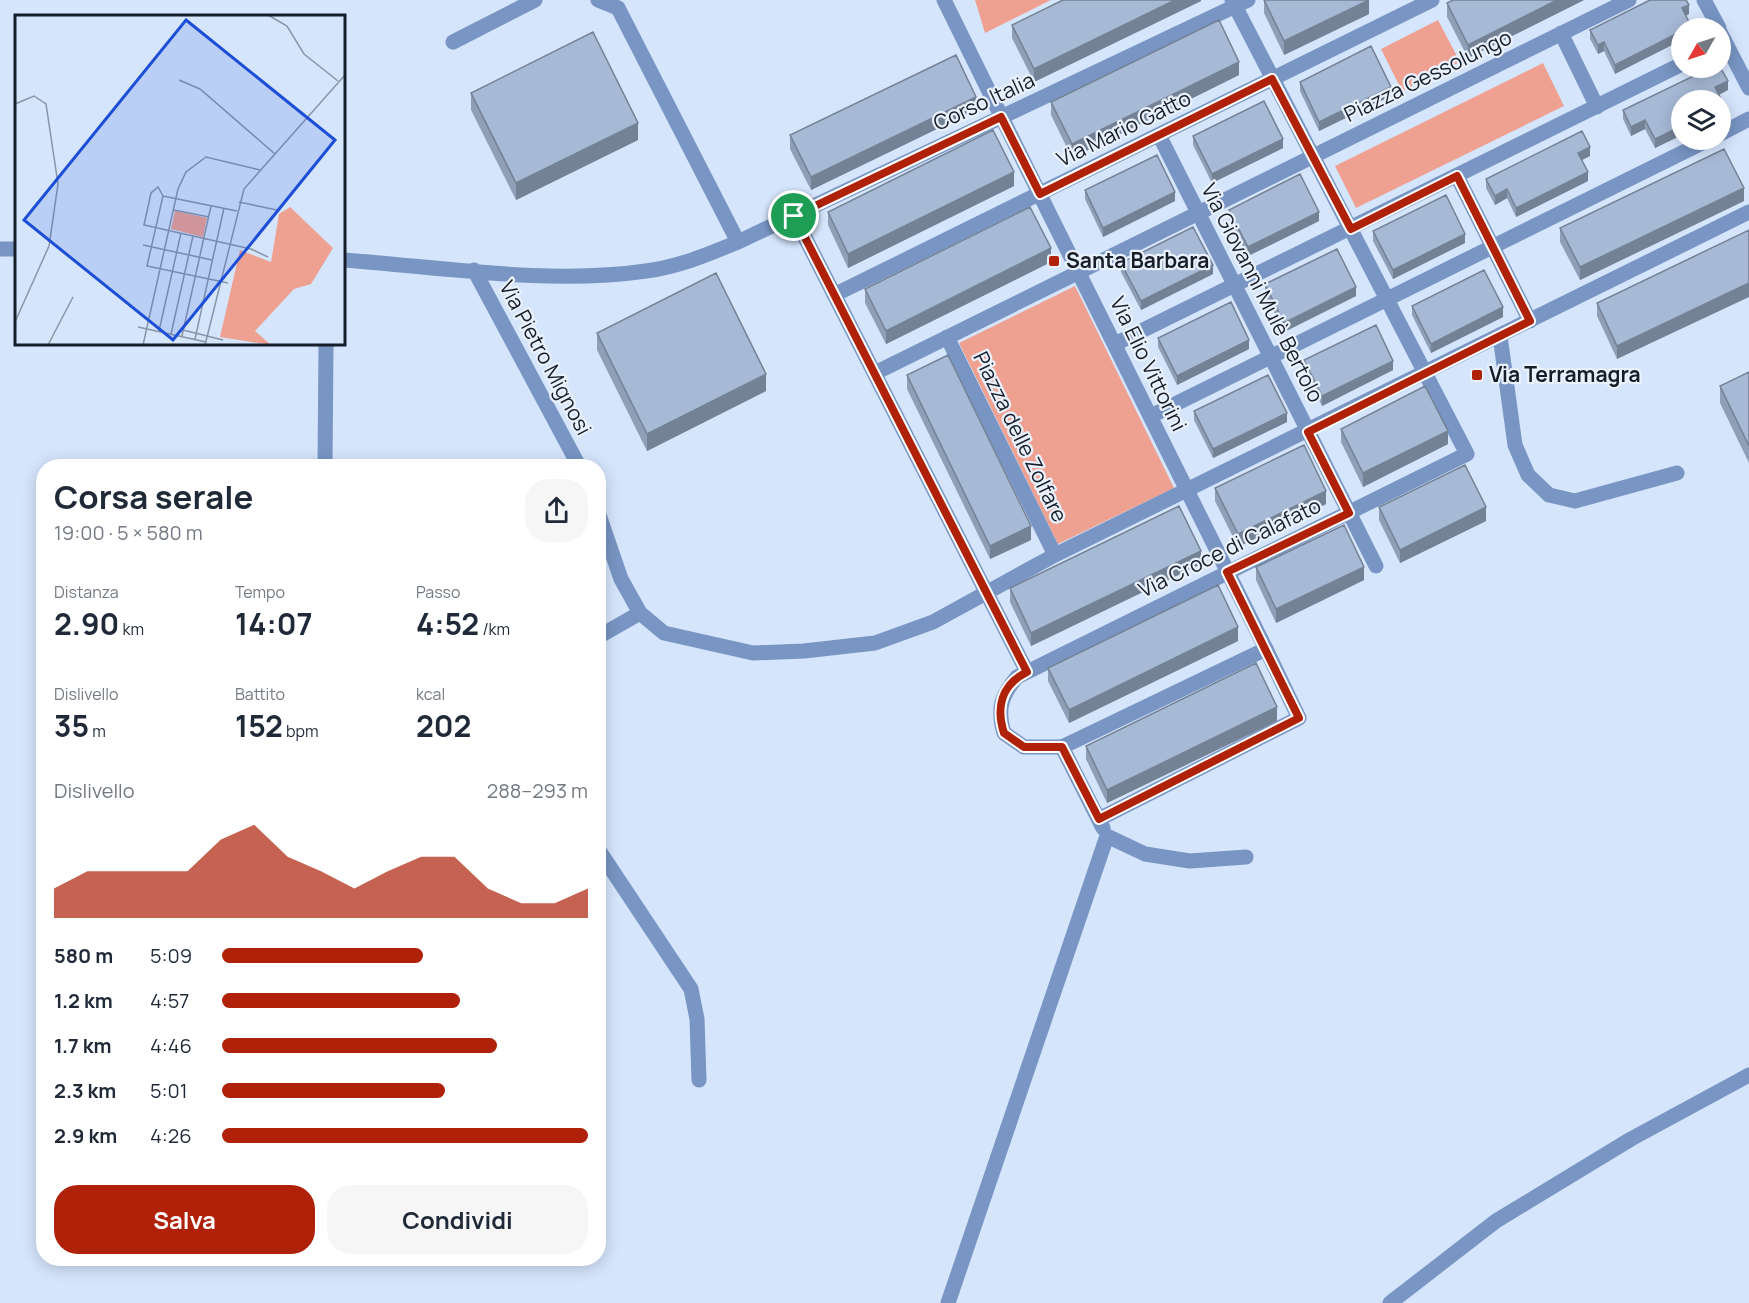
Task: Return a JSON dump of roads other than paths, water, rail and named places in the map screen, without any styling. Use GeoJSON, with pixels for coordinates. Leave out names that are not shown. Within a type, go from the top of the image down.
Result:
{"type":"FeatureCollection","features":[{"type":"Feature","properties":{"kind":"street"},"geometry":{"type":"LineString","coordinates":[[453,42],[535,0]]}},
{"type":"Feature","properties":{"kind":"street"},"geometry":{"type":"LineString","coordinates":[[598,0],[618,8],[738,242]]}},
{"type":"Feature","properties":{"kind":"street","name":"Via Elio Vittorini"},"geometry":{"type":"LineString","coordinates":[[944,0],[1299,718],[1099,819]]}},
{"type":"Feature","properties":{"kind":"street","name":"Via Mario Gatto"},"geometry":{"type":"LineString","coordinates":[[834,295],[1432,0]]}},
{"type":"Feature","properties":{"kind":"street","name":"Piazza Gessolungo"},"geometry":{"type":"LineString","coordinates":[[1198,212],[1629,0]]}},
{"type":"Feature","properties":{"kind":"street"},"geometry":{"type":"LineString","coordinates":[[1704,0],[1712,18]]}},
{"type":"Feature","properties":{"kind":"street"},"geometry":{"type":"LineString","coordinates":[[1238,2],[1272,79],[1425,373]]}},
{"type":"Feature","properties":{"kind":"street","name":"Corso Italia"},"geometry":{"type":"LineString","coordinates":[[345,260],[546,276],[647,272],[698,258],[794,216],[1238,2]]}},
{"type":"Feature","properties":{"kind":"street"},"geometry":{"type":"LineString","coordinates":[[1561,33],[1597,107]]}},
{"type":"Feature","properties":{"kind":"street"},"geometry":{"type":"LineString","coordinates":[[1731,53],[1748,82]]}},
{"type":"Feature","properties":{"kind":"street"},"geometry":{"type":"LineString","coordinates":[[1115,344],[1671,70]]}},
{"type":"Feature","properties":{"kind":"street"},"geometry":{"type":"LineString","coordinates":[[1731,128],[1749,119]]}},
{"type":"Feature","properties":{"kind":"street","name":"Via Giovanni Mulè Bertolo"},"geometry":{"type":"LineString","coordinates":[[1159,135],[1376,566]]}},
{"type":"Feature","properties":{"kind":"street"},"geometry":{"type":"LineString","coordinates":[[1151,416],[1688,150]]}},
{"type":"Feature","properties":{"kind":"street"},"geometry":{"type":"LineString","coordinates":[[1457,176],[1530,321]]}},
{"type":"Feature","properties":{"kind":"street","name":"Piazza delle Zolfare"},"geometry":{"type":"LineString","coordinates":[[875,373],[1198,212]]}},
{"type":"Feature","properties":{"kind":"street"},"geometry":{"type":"LineString","coordinates":[[1187,490],[1749,212]]}},
{"type":"Feature","properties":{"kind":"street"},"geometry":{"type":"LineString","coordinates":[[794,216],[1027,672]]}},
{"type":"Feature","properties":{"kind":"street","name":"Via Pietro Mignosi"},"geometry":{"type":"LineString","coordinates":[[474,270],[575,459]]}},
{"type":"Feature","properties":{"kind":"street"},"geometry":{"type":"LineString","coordinates":[[1500,336],[1515,445],[1528,475],[1549,495],[1575,501],[1677,473]]}},
{"type":"Feature","properties":{"kind":"street","name":"Piazza delle Zolfare"},"geometry":{"type":"LineString","coordinates":[[947,337],[1055,555]]}},
{"type":"Feature","properties":{"kind":"street"},"geometry":{"type":"LineString","coordinates":[[325,459],[326,345]]}},
{"type":"Feature","properties":{"kind":"street","name":"Via Croce di Calafato"},"geometry":{"type":"LineString","coordinates":[[1062,747],[1024,747],[1004,733],[998,716],[1003,694],[1017,677],[1467,454],[1425,373]]}},
{"type":"Feature","properties":{"kind":"street","name":"Piazza delle Zolfare"},"geometry":{"type":"LineString","coordinates":[[986,591],[1187,490]]}},
{"type":"Feature","properties":{"kind":"street"},"geometry":{"type":"LineString","coordinates":[[606,535],[621,579],[640,614],[664,633],[753,653],[804,651],[875,643],[933,622],[986,591]]}},
{"type":"Feature","properties":{"kind":"street"},"geometry":{"type":"LineString","coordinates":[[606,633],[640,614]]}},
{"type":"Feature","properties":{"kind":"street"},"geometry":{"type":"LineString","coordinates":[[1246,857],[1190,861],[1145,854],[1107,836],[1062,747],[1266,649]]}},
{"type":"Feature","properties":{"kind":"street"},"geometry":{"type":"LineString","coordinates":[[948,1303],[1107,836]]}},
{"type":"Feature","properties":{"kind":"street"},"geometry":{"type":"LineString","coordinates":[[606,861],[691,989],[697,1019],[699,1080]]}},
{"type":"Feature","properties":{"kind":"street"},"geometry":{"type":"LineString","coordinates":[[1390,1303],[1496,1221],[1631,1139],[1749,1075]]}},
{"type":"Feature","properties":{"kind":"place","name":"Santa Barbara"},"geometry":{"type":"Point","coordinates":[1054,261]}},
{"type":"Feature","properties":{"kind":"place","name":"Via Terramagra"},"geometry":{"type":"Point","coordinates":[1477,375]}}]}
